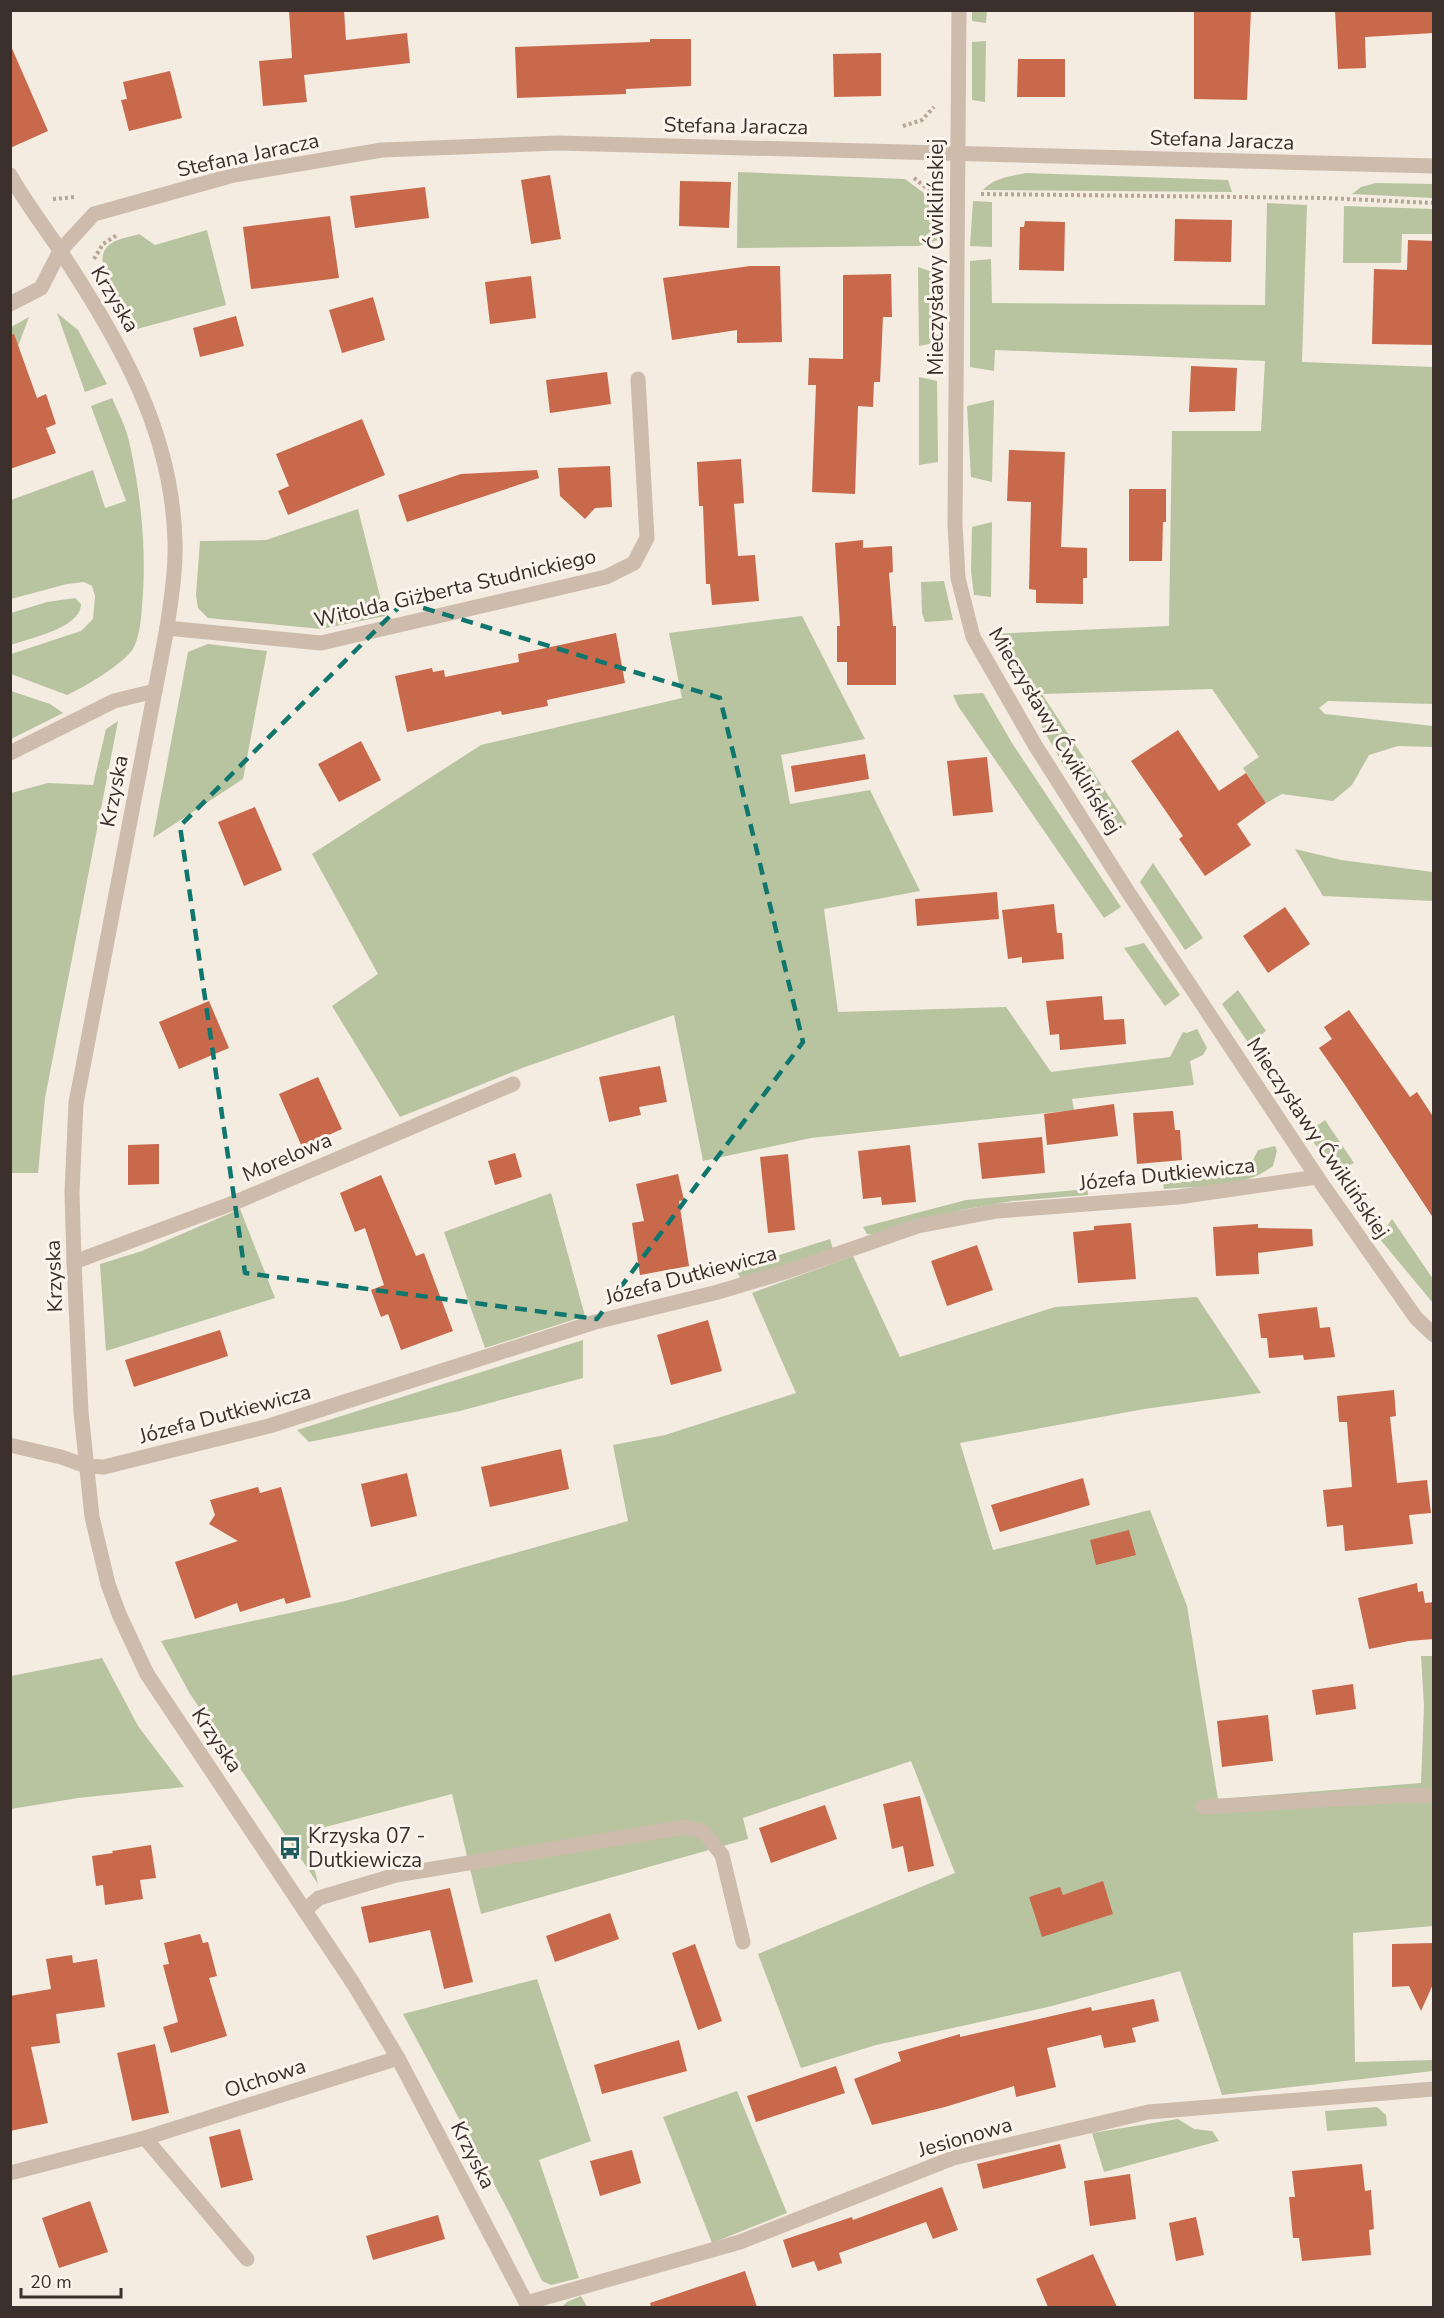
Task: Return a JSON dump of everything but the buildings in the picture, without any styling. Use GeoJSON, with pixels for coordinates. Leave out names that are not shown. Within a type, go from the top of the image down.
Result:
{"type":"FeatureCollection","features":[{"type":"Feature","properties":{"kind":"street","name":"Mieczysławy Ćwiklińskiej"},"geometry":{"type":"LineString","coordinates":[[959,10],[955,524],[958,578],[973,637],[1035,745],[1128,892],[1317,1177],[1416,1318],[1434,1335]]}},
{"type":"Feature","properties":{"kind":"street","name":"Stefana Jaracza"},"geometry":{"type":"LineString","coordinates":[[10,304],[41,288],[60,251],[94,214],[234,175],[382,150],[558,143],[1434,166]]}},
{"type":"Feature","properties":{"kind":"street","name":"Krzyska"},"geometry":{"type":"LineString","coordinates":[[10,175],[121,350],[141,390],[162,449],[171,494],[175,543],[174,584],[167,628],[76,1103],[72,1192],[81,1412],[92,1518],[100,1555],[119,1614],[142,1664],[353,1983],[398,2058],[527,2305]]}},
{"type":"Feature","properties":{"kind":"street","name":"Witolda Giżberta Studnickiego"},"geometry":{"type":"LineString","coordinates":[[167,628],[321,644],[606,577],[634,563],[647,538],[638,379]]}},
{"type":"Feature","properties":{"kind":"street"},"geometry":{"type":"LineString","coordinates":[[10,753],[114,701],[155,691]]}},
{"type":"Feature","properties":{"kind":"street","name":"Morelowa"},"geometry":{"type":"LineString","coordinates":[[74,1262],[236,1202],[513,1084]]}},
{"type":"Feature","properties":{"kind":"street","name":"Józefa Dutkiewicza"},"geometry":{"type":"LineString","coordinates":[[86,1466],[104,1467],[269,1426],[595,1322],[718,1292],[788,1271],[918,1226],[997,1211],[1178,1197],[1317,1177]]}},
{"type":"Feature","properties":{"kind":"street"},"geometry":{"type":"LineString","coordinates":[[10,1445],[61,1457],[86,1466]]}},
{"type":"Feature","properties":{"kind":"street"},"geometry":{"type":"LineString","coordinates":[[1203,1807],[1408,1795],[1434,1796]]}},
{"type":"Feature","properties":{"kind":"street"},"geometry":{"type":"LineString","coordinates":[[305,1910],[320,1898],[396,1875],[685,1827],[704,1832],[722,1855],[743,1942]]}},
{"type":"Feature","properties":{"kind":"street","name":"Olchowa"},"geometry":{"type":"LineString","coordinates":[[10,2173],[145,2138],[398,2058]]}},
{"type":"Feature","properties":{"kind":"street","name":"Jesionowa"},"geometry":{"type":"LineString","coordinates":[[527,2305],[740,2242],[953,2158],[1148,2112],[1434,2089]]}},
{"type":"Feature","properties":{"kind":"street"},"geometry":{"type":"LineString","coordinates":[[145,2138],[247,2259]]}},
{"type":"Feature","properties":{"kind":"path"},"geometry":{"type":"LineString","coordinates":[[900,127],[910,175],[930,191],[958,194],[1325,198],[1434,203]]}},
{"type":"Feature","properties":{"kind":"path"},"geometry":{"type":"LineString","coordinates":[[94,260],[103,244],[117,235],[128,232]]}},
{"type":"Feature","properties":{"kind":"highlighted area"},"geometry":{"type":"Polygon","coordinates":[[[404,602],[720,698],[803,1042],[597,1319],[245,1273],[180,826],[404,602]]]}},
{"type":"Feature","properties":{"kind":"green space"},"geometry":{"type":"Polygon","coordinates":[[[972,11],[987,11],[986,23],[972,21],[972,11]]]}},
{"type":"Feature","properties":{"kind":"green space"},"geometry":{"type":"Polygon","coordinates":[[[986,41],[985,102],[972,100],[972,42],[986,41]]]}},
{"type":"Feature","properties":{"kind":"green space"},"geometry":{"type":"Polygon","coordinates":[[[738,172],[905,179],[936,202],[938,240],[918,246],[737,248],[738,172]]]}},
{"type":"Feature","properties":{"kind":"green space"},"geometry":{"type":"Polygon","coordinates":[[[1026,173],[1228,180],[1232,192],[983,190],[997,180],[1026,173]]]}},
{"type":"Feature","properties":{"kind":"green space"},"geometry":{"type":"Polygon","coordinates":[[[1376,183],[1433,184],[1433,198],[1352,194],[1361,187],[1376,183]]]}},
{"type":"Feature","properties":{"kind":"green space"},"geometry":{"type":"Polygon","coordinates":[[[973,201],[992,202],[992,247],[970,246],[973,201]]]}},
{"type":"Feature","properties":{"kind":"green space"},"geometry":{"type":"Polygon","coordinates":[[[1267,203],[1307,205],[1302,362],[1433,367],[1433,704],[1328,701],[1319,708],[1325,714],[1433,726],[1433,747],[1398,746],[1369,755],[1352,785],[1333,801],[1282,794],[1266,803],[1243,768],[1259,757],[1212,689],[1042,694],[1127,824],[1109,837],[1061,761],[990,634],[1169,626],[1172,431],[1261,431],[1265,361],[995,350],[994,371],[970,367],[970,261],[991,259],[992,303],[1265,305],[1267,203]]]}},
{"type":"Feature","properties":{"kind":"green space"},"geometry":{"type":"Polygon","coordinates":[[[1344,206],[1433,209],[1433,234],[1402,234],[1401,263],[1343,263],[1344,206]]]}},
{"type":"Feature","properties":{"kind":"green space"},"geometry":{"type":"Polygon","coordinates":[[[207,230],[226,305],[137,329],[110,285],[103,261],[105,251],[115,241],[139,234],[155,245],[207,230]]]}},
{"type":"Feature","properties":{"kind":"green space"},"geometry":{"type":"Polygon","coordinates":[[[918,267],[938,274],[940,342],[919,346],[918,267]]]}},
{"type":"Feature","properties":{"kind":"green space"},"geometry":{"type":"Polygon","coordinates":[[[57,313],[78,330],[107,384],[85,392],[57,313]]]}},
{"type":"Feature","properties":{"kind":"green space"},"geometry":{"type":"Polygon","coordinates":[[[29,317],[17,349],[11,352],[11,327],[29,317]]]}},
{"type":"Feature","properties":{"kind":"green space"},"geometry":{"type":"Polygon","coordinates":[[[919,377],[937,381],[938,462],[919,465],[919,377]]]}},
{"type":"Feature","properties":{"kind":"green space"},"geometry":{"type":"Polygon","coordinates":[[[112,398],[128,436],[140,502],[144,565],[140,627],[134,647],[123,660],[93,681],[67,695],[11,674],[11,654],[81,631],[93,619],[95,596],[92,586],[84,582],[67,584],[11,599],[11,500],[93,470],[105,508],[126,501],[91,406],[112,398]]]}},
{"type":"Feature","properties":{"kind":"green space"},"geometry":{"type":"Polygon","coordinates":[[[994,400],[992,482],[971,477],[967,406],[994,400]]]}},
{"type":"Feature","properties":{"kind":"green space"},"geometry":{"type":"Polygon","coordinates":[[[358,509],[385,616],[321,629],[208,618],[198,608],[196,595],[200,541],[266,540],[358,509]]]}},
{"type":"Feature","properties":{"kind":"green space"},"geometry":{"type":"Polygon","coordinates":[[[992,522],[991,597],[974,595],[971,571],[972,527],[992,522]]]}},
{"type":"Feature","properties":{"kind":"green space"},"geometry":{"type":"Polygon","coordinates":[[[944,581],[953,620],[925,622],[922,613],[921,582],[944,581]]]}},
{"type":"Feature","properties":{"kind":"green space"},"geometry":{"type":"Polygon","coordinates":[[[75,598],[81,604],[73,620],[53,631],[11,645],[11,613],[47,602],[75,598]]]}},
{"type":"Feature","properties":{"kind":"green space"},"geometry":{"type":"Polygon","coordinates":[[[802,616],[865,739],[781,755],[790,804],[870,790],[920,891],[824,909],[838,1012],[1006,1007],[1051,1072],[1170,1057],[1183,1032],[1187,1033],[1197,1029],[1207,1048],[1203,1055],[1190,1061],[1194,1085],[1072,1099],[1074,1110],[811,1138],[703,1161],[674,1015],[525,1067],[400,1117],[332,1006],[378,974],[312,854],[481,745],[682,698],[669,633],[802,616]]]}},
{"type":"Feature","properties":{"kind":"green space"},"geometry":{"type":"Polygon","coordinates":[[[208,644],[267,651],[243,779],[153,838],[188,652],[208,644]]]}},
{"type":"Feature","properties":{"kind":"green space"},"geometry":{"type":"Polygon","coordinates":[[[11,691],[50,704],[63,713],[11,739],[11,691]]]}},
{"type":"Feature","properties":{"kind":"green space"},"geometry":{"type":"Polygon","coordinates":[[[983,693],[1012,743],[1121,907],[1104,918],[958,706],[953,695],[983,693]]]}},
{"type":"Feature","properties":{"kind":"green space"},"geometry":{"type":"Polygon","coordinates":[[[118,721],[45,1098],[38,1173],[11,1173],[11,793],[48,783],[93,785],[106,729],[118,721]]]}},
{"type":"Feature","properties":{"kind":"green space"},"geometry":{"type":"Polygon","coordinates":[[[1295,849],[1341,860],[1433,872],[1433,901],[1323,896],[1295,849]]]}},
{"type":"Feature","properties":{"kind":"green space"},"geometry":{"type":"Polygon","coordinates":[[[1153,863],[1203,938],[1185,950],[1140,882],[1153,863]]]}},
{"type":"Feature","properties":{"kind":"green space"},"geometry":{"type":"Polygon","coordinates":[[[1144,943],[1180,995],[1165,1006],[1124,948],[1144,943]]]}},
{"type":"Feature","properties":{"kind":"green space"},"geometry":{"type":"Polygon","coordinates":[[[1238,990],[1266,1031],[1249,1044],[1222,1004],[1238,990]]]}},
{"type":"Feature","properties":{"kind":"green space"},"geometry":{"type":"Polygon","coordinates":[[[1325,1120],[1354,1163],[1335,1172],[1307,1133],[1325,1120]]]}},
{"type":"Feature","properties":{"kind":"green space"},"geometry":{"type":"Polygon","coordinates":[[[1275,1146],[1277,1151],[1273,1166],[1249,1179],[1221,1185],[1164,1189],[1163,1182],[1247,1172],[1258,1150],[1275,1146]]]}},
{"type":"Feature","properties":{"kind":"green space"},"geometry":{"type":"Polygon","coordinates":[[[1088,1189],[1088,1195],[1012,1201],[962,1210],[876,1235],[867,1234],[863,1227],[966,1200],[1088,1189]]]}},
{"type":"Feature","properties":{"kind":"green space"},"geometry":{"type":"Polygon","coordinates":[[[551,1193],[585,1316],[485,1348],[444,1232],[551,1193]]]}},
{"type":"Feature","properties":{"kind":"green space"},"geometry":{"type":"Polygon","coordinates":[[[240,1209],[275,1298],[106,1351],[100,1264],[142,1251],[240,1209]]]}},
{"type":"Feature","properties":{"kind":"green space"},"geometry":{"type":"Polygon","coordinates":[[[1392,1219],[1433,1279],[1433,1303],[1379,1238],[1392,1219]]]}},
{"type":"Feature","properties":{"kind":"green space"},"geometry":{"type":"Polygon","coordinates":[[[830,1239],[833,1249],[741,1279],[735,1269],[830,1239]]]}},
{"type":"Feature","properties":{"kind":"green space"},"geometry":{"type":"Polygon","coordinates":[[[853,1256],[900,1357],[1055,1307],[1197,1297],[1261,1393],[1144,1409],[960,1443],[993,1550],[1150,1510],[1187,1606],[1218,1799],[1421,1783],[1424,1706],[1421,1656],[1433,1656],[1433,1926],[1353,1933],[1355,2062],[1433,2060],[1433,2071],[1222,2095],[1180,1971],[1052,2006],[876,2045],[801,2068],[758,1954],[955,1873],[911,1761],[743,1818],[748,1839],[481,1914],[452,1794],[306,1832],[318,1884],[190,1694],[161,1641],[345,1601],[628,1521],[613,1445],[665,1435],[796,1393],[752,1293],[853,1256]]]}},
{"type":"Feature","properties":{"kind":"green space"},"geometry":{"type":"Polygon","coordinates":[[[583,1340],[583,1378],[460,1411],[309,1442],[297,1430],[583,1340]]]}},
{"type":"Feature","properties":{"kind":"green space"},"geometry":{"type":"Polygon","coordinates":[[[102,1658],[138,1726],[184,1787],[78,1798],[11,1809],[11,1676],[102,1658]]]}},
{"type":"Feature","properties":{"kind":"green space"},"geometry":{"type":"Polygon","coordinates":[[[537,1979],[591,2141],[539,2160],[579,2278],[551,2285],[542,2281],[510,2214],[403,2014],[537,1979]]]}},
{"type":"Feature","properties":{"kind":"green space"},"geometry":{"type":"Polygon","coordinates":[[[737,2091],[787,2213],[712,2243],[663,2117],[737,2091]]]}},
{"type":"Feature","properties":{"kind":"green space"},"geometry":{"type":"Polygon","coordinates":[[[1377,2107],[1386,2115],[1387,2126],[1327,2131],[1325,2111],[1377,2107]]]}},
{"type":"Feature","properties":{"kind":"green space"},"geometry":{"type":"Polygon","coordinates":[[[1178,2119],[1194,2129],[1212,2131],[1219,2141],[1104,2172],[1092,2133],[1178,2119]]]}},
{"type":"Feature","properties":{"kind":"green space"},"geometry":{"type":"Polygon","coordinates":[[[581,2296],[587,2307],[562,2307],[567,2302],[581,2296]]]}},
{"type":"Feature","properties":{"kind":"place","name":"Krzyska 07 - Dutkiewicza"},"geometry":{"type":"Point","coordinates":[290,1848]}}]}
